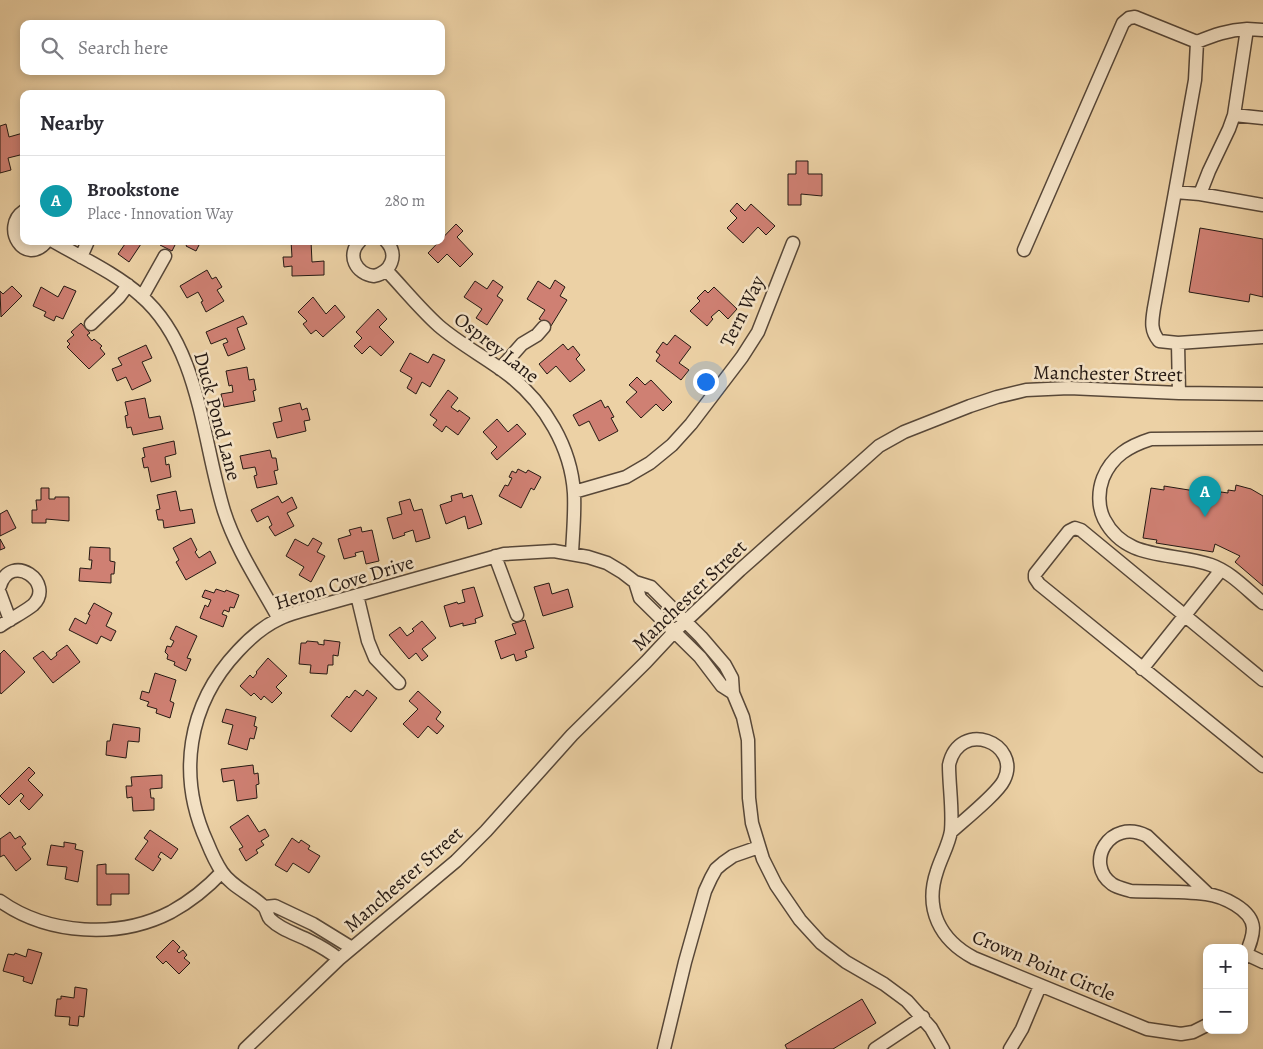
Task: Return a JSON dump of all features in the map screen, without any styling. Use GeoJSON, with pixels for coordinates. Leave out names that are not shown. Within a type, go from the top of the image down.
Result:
{"type":"FeatureCollection","features":[{"type":"Feature","properties":{"kind":"street"},"geometry":{"type":"LineString","coordinates":[[1024,250],[1123,23],[1129,18],[1135,17],[1197,42],[1220,32],[1247,29],[1263,30]]}},
{"type":"Feature","properties":{"kind":"street"},"geometry":{"type":"LineString","coordinates":[[1200,194],[1234,115],[1247,29]]}},
{"type":"Feature","properties":{"kind":"street"},"geometry":{"type":"LineString","coordinates":[[1197,42],[1195,80],[1154,308],[1153,334],[1159,341],[1178,343],[1263,337]]}},
{"type":"Feature","properties":{"kind":"street"},"geometry":{"type":"LineString","coordinates":[[1234,115],[1263,118]]}},
{"type":"Feature","properties":{"kind":"street"},"geometry":{"type":"LineString","coordinates":[[1175,192],[1263,204]]}},
{"type":"Feature","properties":{"kind":"street"},"geometry":{"type":"LineString","coordinates":[[20,213],[12,220],[10,227],[16,244],[28,250],[34,250],[43,245]]}},
{"type":"Feature","properties":{"kind":"street","name":"Tern Way"},"geometry":{"type":"LineString","coordinates":[[574,492],[626,477],[650,464],[672,445],[726,380],[758,332],[793,243]]}},
{"type":"Feature","properties":{"kind":"street","name":"Duck Pond Lane"},"geometry":{"type":"LineString","coordinates":[[60,245],[128,285],[142,297],[166,324],[185,360],[228,523],[278,619]]}},
{"type":"Feature","properties":{"kind":"street"},"geometry":{"type":"LineString","coordinates":[[81,257],[86,245]]}},
{"type":"Feature","properties":{"kind":"street"},"geometry":{"type":"LineString","coordinates":[[354,245],[354,261],[361,272],[374,276],[387,271],[391,265],[393,258],[388,245]]}},
{"type":"Feature","properties":{"kind":"street"},"geometry":{"type":"LineString","coordinates":[[142,297],[165,256]]}},
{"type":"Feature","properties":{"kind":"street","name":"Osprey Lane"},"geometry":{"type":"LineString","coordinates":[[387,271],[439,326],[500,369],[530,394],[548,417],[566,456],[574,492],[572,553]]}},
{"type":"Feature","properties":{"kind":"street"},"geometry":{"type":"LineString","coordinates":[[91,324],[119,297],[128,285]]}},
{"type":"Feature","properties":{"kind":"street"},"geometry":{"type":"LineString","coordinates":[[500,369],[522,344],[537,335],[544,327]]}},
{"type":"Feature","properties":{"kind":"street"},"geometry":{"type":"LineString","coordinates":[[1178,343],[1179,393]]}},
{"type":"Feature","properties":{"kind":"street","name":"Manchester Street"},"geometry":{"type":"LineString","coordinates":[[245,1049],[339,959],[435,880],[468,849],[572,735],[686,620],[879,446],[904,432],[997,396],[1026,390],[1070,388],[1179,393],[1263,394]]}},
{"type":"Feature","properties":{"kind":"street"},"geometry":{"type":"LineString","coordinates":[[1263,438],[1151,440],[1137,443],[1114,459],[1102,481],[1100,503],[1102,515],[1108,527],[1130,547],[1141,551],[1201,562],[1221,570],[1263,602]]}},
{"type":"Feature","properties":{"kind":"street"},"geometry":{"type":"LineString","coordinates":[[1263,680],[1081,530],[1075,528],[1069,531],[1035,574],[1039,584],[1263,766]]}},
{"type":"Feature","properties":{"kind":"street","name":"Heron Cove Drive"},"geometry":{"type":"LineString","coordinates":[[339,959],[310,941],[281,927],[269,918],[265,907],[222,872],[200,826],[192,798],[189,770],[198,714],[210,688],[226,664],[246,643],[278,619],[495,556],[534,551],[572,553],[607,563],[635,582],[651,587],[686,620],[725,665],[732,678],[733,692],[746,729],[749,752],[749,798],[752,824],[759,847],[776,884],[791,908],[821,943],[846,962],[900,995],[923,1017],[944,1049]]}},
{"type":"Feature","properties":{"kind":"street"},"geometry":{"type":"LineString","coordinates":[[495,556],[517,615]]}},
{"type":"Feature","properties":{"kind":"street"},"geometry":{"type":"LineString","coordinates":[[0,586],[8,574],[20,570],[31,575],[38,586],[37,599],[33,604],[5,623],[0,594]]}},
{"type":"Feature","properties":{"kind":"street"},"geometry":{"type":"LineString","coordinates":[[1142,668],[1221,570]]}},
{"type":"Feature","properties":{"kind":"street","name":"Heron Cove Drive"},"geometry":{"type":"LineString","coordinates":[[635,582],[640,598],[700,657],[722,686],[733,692]]}},
{"type":"Feature","properties":{"kind":"street"},"geometry":{"type":"LineString","coordinates":[[357,595],[368,641],[375,658],[399,683]]}},
{"type":"Feature","properties":{"kind":"street","name":"Crown Point Circle"},"geometry":{"type":"LineString","coordinates":[[951,832],[1004,781],[1007,770],[1005,758],[999,748],[990,741],[978,738],[966,741],[956,748],[950,758],[951,832],[936,873],[932,891],[934,910],[940,927],[951,942],[966,954],[1147,1029],[1181,1034],[1193,1032],[1203,1027]]}},
{"type":"Feature","properties":{"kind":"street"},"geometry":{"type":"LineString","coordinates":[[1208,894],[1147,836],[1138,831],[1127,830],[1118,833],[1109,839],[1104,846],[1101,865],[1105,876],[1112,884],[1131,891],[1208,894],[1241,908],[1252,922],[1252,938],[1248,948]]}},
{"type":"Feature","properties":{"kind":"street"},"geometry":{"type":"LineString","coordinates":[[664,1048],[685,962],[711,878],[722,863],[733,856],[759,847]]}},
{"type":"Feature","properties":{"kind":"street"},"geometry":{"type":"LineString","coordinates":[[0,901],[28,917],[47,923],[88,929],[116,928],[144,922],[170,912],[194,898],[222,872]]}},
{"type":"Feature","properties":{"kind":"street","name":"Heron Cove Drive"},"geometry":{"type":"LineString","coordinates":[[265,907],[275,906],[313,924],[352,948]]}},
{"type":"Feature","properties":{"kind":"street"},"geometry":{"type":"LineString","coordinates":[[1248,957],[1263,962]]}},
{"type":"Feature","properties":{"kind":"street"},"geometry":{"type":"LineString","coordinates":[[1010,1049],[1022,1029],[1040,986]]}},
{"type":"Feature","properties":{"kind":"street"},"geometry":{"type":"LineString","coordinates":[[875,1049],[923,1017]]}},
{"type":"Feature","properties":{"kind":"building"},"geometry":{"type":"Polygon","coordinates":[[[6,124],[9,137],[20,134],[20,155],[8,158],[11,170],[0,173],[0,126],[6,124]]]}},
{"type":"Feature","properties":{"kind":"building"},"geometry":{"type":"Polygon","coordinates":[[[796,161],[808,161],[808,174],[822,174],[822,196],[801,194],[801,205],[788,205],[788,174],[796,174],[796,161]]]}},
{"type":"Feature","properties":{"kind":"building"},"geometry":{"type":"Polygon","coordinates":[[[737,203],[745,211],[751,204],[775,226],[766,235],[758,227],[743,243],[727,228],[737,218],[730,211],[737,203]]]}},
{"type":"Feature","properties":{"kind":"building"},"geometry":{"type":"Polygon","coordinates":[[[456,224],[463,231],[457,237],[473,254],[460,267],[447,254],[438,263],[428,253],[436,245],[445,245],[445,235],[456,224]]]}},
{"type":"Feature","properties":{"kind":"building"},"geometry":{"type":"Polygon","coordinates":[[[1200,228],[1263,239],[1263,297],[1250,294],[1249,302],[1189,292],[1200,228]]]}},
{"type":"Feature","properties":{"kind":"building"},"geometry":{"type":"Polygon","coordinates":[[[124,245],[140,245],[129,262],[118,254],[124,245]]]}},
{"type":"Feature","properties":{"kind":"building"},"geometry":{"type":"Polygon","coordinates":[[[160,245],[175,245],[172,251],[160,245]]]}},
{"type":"Feature","properties":{"kind":"building"},"geometry":{"type":"Polygon","coordinates":[[[186,245],[199,245],[196,251],[186,245]]]}},
{"type":"Feature","properties":{"kind":"building"},"geometry":{"type":"Polygon","coordinates":[[[291,245],[311,245],[312,262],[324,261],[324,275],[292,276],[292,266],[284,267],[283,257],[292,257],[291,245]]]}},
{"type":"Feature","properties":{"kind":"building"},"geometry":{"type":"Polygon","coordinates":[[[207,270],[212,279],[216,277],[222,287],[217,290],[224,301],[206,312],[198,292],[187,298],[180,286],[207,270]]]}},
{"type":"Feature","properties":{"kind":"building"},"geometry":{"type":"Polygon","coordinates":[[[493,280],[503,287],[497,296],[503,300],[487,325],[476,318],[482,309],[464,297],[475,281],[487,289],[493,280]]]}},
{"type":"Feature","properties":{"kind":"building"},"geometry":{"type":"Polygon","coordinates":[[[555,280],[565,287],[560,296],[567,300],[551,326],[539,319],[545,310],[527,299],[538,281],[550,289],[555,280]]]}},
{"type":"Feature","properties":{"kind":"building"},"geometry":{"type":"Polygon","coordinates":[[[12,286],[22,296],[1,317],[0,291],[3,294],[12,286]]]}},
{"type":"Feature","properties":{"kind":"building"},"geometry":{"type":"Polygon","coordinates":[[[64,286],[76,291],[63,319],[56,316],[54,321],[44,316],[46,312],[33,306],[41,287],[58,297],[64,286]]]}},
{"type":"Feature","properties":{"kind":"building"},"geometry":{"type":"Polygon","coordinates":[[[714,287],[737,309],[728,319],[719,310],[711,317],[713,319],[707,326],[690,311],[700,301],[697,298],[705,290],[708,293],[714,287]]]}},
{"type":"Feature","properties":{"kind":"building"},"geometry":{"type":"Polygon","coordinates":[[[313,297],[326,314],[335,305],[345,317],[323,337],[316,330],[311,334],[303,324],[307,321],[298,312],[313,297]]]}},
{"type":"Feature","properties":{"kind":"building"},"geometry":{"type":"Polygon","coordinates":[[[378,309],[387,319],[379,327],[394,342],[381,356],[370,346],[362,354],[354,346],[362,338],[356,332],[378,309]]]}},
{"type":"Feature","properties":{"kind":"building"},"geometry":{"type":"Polygon","coordinates":[[[243,316],[247,324],[237,328],[245,349],[228,356],[223,344],[228,342],[226,338],[211,344],[206,332],[243,316]]]}},
{"type":"Feature","properties":{"kind":"building"},"geometry":{"type":"Polygon","coordinates":[[[81,323],[90,333],[87,335],[92,341],[94,339],[102,346],[100,348],[105,354],[89,369],[67,347],[70,344],[67,341],[74,335],[71,332],[81,323]]]}},
{"type":"Feature","properties":{"kind":"building"},"geometry":{"type":"Polygon","coordinates":[[[675,335],[691,347],[679,363],[689,370],[681,380],[656,361],[660,355],[656,352],[663,342],[667,345],[675,335]]]}},
{"type":"Feature","properties":{"kind":"building"},"geometry":{"type":"Polygon","coordinates":[[[563,344],[568,350],[573,346],[580,355],[576,359],[585,370],[570,382],[556,366],[547,374],[539,364],[563,344]]]}},
{"type":"Feature","properties":{"kind":"building"},"geometry":{"type":"Polygon","coordinates":[[[146,345],[152,358],[142,362],[151,381],[132,390],[126,377],[117,381],[112,369],[122,365],[118,358],[146,345]]]}},
{"type":"Feature","properties":{"kind":"building"},"geometry":{"type":"Polygon","coordinates":[[[410,353],[428,363],[433,354],[445,360],[430,387],[422,382],[416,394],[407,388],[412,378],[400,371],[410,353]]]}},
{"type":"Feature","properties":{"kind":"building"},"geometry":{"type":"Polygon","coordinates":[[[247,367],[249,380],[254,379],[256,390],[253,391],[255,401],[224,407],[221,394],[233,392],[232,385],[229,386],[226,371],[247,367]]]}},
{"type":"Feature","properties":{"kind":"building"},"geometry":{"type":"Polygon","coordinates":[[[637,377],[645,385],[651,380],[672,402],[663,411],[656,404],[641,418],[626,402],[637,392],[629,385],[637,377]]]}},
{"type":"Feature","properties":{"kind":"building"},"geometry":{"type":"Polygon","coordinates":[[[448,390],[458,398],[451,407],[470,418],[458,435],[446,426],[442,432],[433,425],[437,420],[430,415],[448,390]]]}},
{"type":"Feature","properties":{"kind":"building"},"geometry":{"type":"Polygon","coordinates":[[[145,398],[149,418],[160,416],[163,429],[133,435],[131,427],[127,428],[125,416],[128,415],[125,402],[145,398]]]}},
{"type":"Feature","properties":{"kind":"building"},"geometry":{"type":"Polygon","coordinates":[[[601,400],[605,408],[608,406],[614,417],[611,418],[618,431],[599,441],[589,421],[579,426],[573,415],[601,400]]]}},
{"type":"Feature","properties":{"kind":"building"},"geometry":{"type":"Polygon","coordinates":[[[300,403],[302,410],[307,408],[310,420],[304,421],[306,431],[277,438],[273,423],[282,421],[279,408],[300,403]]]}},
{"type":"Feature","properties":{"kind":"building"},"geometry":{"type":"Polygon","coordinates":[[[497,419],[508,432],[517,424],[526,434],[497,460],[491,453],[497,447],[483,432],[497,419]]]}},
{"type":"Feature","properties":{"kind":"building"},"geometry":{"type":"Polygon","coordinates":[[[174,441],[176,454],[165,457],[166,465],[169,464],[171,477],[151,482],[148,467],[144,468],[142,458],[145,457],[143,448],[174,441]]]}},
{"type":"Feature","properties":{"kind":"building"},"geometry":{"type":"Polygon","coordinates":[[[270,450],[272,458],[276,458],[278,470],[274,471],[277,484],[257,488],[254,476],[257,475],[255,467],[243,469],[240,456],[270,450]]]}},
{"type":"Feature","properties":{"kind":"building"},"geometry":{"type":"Polygon","coordinates":[[[518,469],[526,473],[528,470],[541,477],[534,490],[531,488],[521,508],[499,496],[505,485],[508,486],[512,478],[509,477],[512,471],[516,473],[518,469]]]}},
{"type":"Feature","properties":{"kind":"building"},"geometry":{"type":"Polygon","coordinates":[[[1236,485],[1251,489],[1263,496],[1263,586],[1235,562],[1240,556],[1215,544],[1213,552],[1156,543],[1157,540],[1143,538],[1151,488],[1164,490],[1164,486],[1220,495],[1221,492],[1228,493],[1228,490],[1235,491],[1236,485]]]}},
{"type":"Feature","properties":{"kind":"building"},"geometry":{"type":"Polygon","coordinates":[[[41,488],[49,488],[49,499],[69,497],[69,521],[46,519],[46,523],[32,523],[32,510],[37,510],[36,500],[41,500],[41,488]]]}},
{"type":"Feature","properties":{"kind":"building"},"geometry":{"type":"Polygon","coordinates":[[[176,491],[180,511],[192,509],[195,523],[164,528],[163,520],[158,520],[156,510],[160,509],[157,495],[176,491]]]}},
{"type":"Feature","properties":{"kind":"building"},"geometry":{"type":"Polygon","coordinates":[[[462,493],[463,498],[472,495],[482,524],[468,529],[465,516],[446,524],[440,505],[452,501],[451,496],[462,493]]]}},
{"type":"Feature","properties":{"kind":"building"},"geometry":{"type":"Polygon","coordinates":[[[278,496],[282,503],[292,497],[297,508],[287,513],[294,526],[275,536],[269,527],[272,525],[268,516],[257,522],[251,510],[278,496]]]}},
{"type":"Feature","properties":{"kind":"building"},"geometry":{"type":"Polygon","coordinates":[[[410,499],[414,511],[422,509],[430,538],[416,542],[413,530],[393,539],[387,518],[402,514],[399,502],[410,499]]]}},
{"type":"Feature","properties":{"kind":"building"},"geometry":{"type":"Polygon","coordinates":[[[7,510],[16,528],[0,536],[0,514],[7,510]]]}},
{"type":"Feature","properties":{"kind":"building"},"geometry":{"type":"Polygon","coordinates":[[[361,527],[362,532],[372,530],[379,561],[366,564],[363,551],[355,553],[356,556],[344,559],[338,539],[351,535],[349,530],[361,527]]]}},
{"type":"Feature","properties":{"kind":"building"},"geometry":{"type":"Polygon","coordinates":[[[191,538],[199,558],[210,551],[216,563],[186,580],[176,562],[179,560],[173,548],[191,538]]]}},
{"type":"Feature","properties":{"kind":"building"},"geometry":{"type":"Polygon","coordinates":[[[313,538],[322,543],[317,552],[325,556],[311,582],[299,575],[304,567],[286,556],[295,539],[308,546],[313,538]]]}},
{"type":"Feature","properties":{"kind":"building"},"geometry":{"type":"Polygon","coordinates":[[[0,539],[5,548],[0,550],[0,539]]]}},
{"type":"Feature","properties":{"kind":"building"},"geometry":{"type":"Polygon","coordinates":[[[90,547],[110,548],[110,561],[115,562],[114,574],[111,574],[111,583],[79,581],[80,568],[91,569],[92,560],[89,560],[90,547]]]}},
{"type":"Feature","properties":{"kind":"building"},"geometry":{"type":"Polygon","coordinates":[[[549,583],[552,594],[568,589],[573,607],[543,616],[534,587],[549,583]]]}},
{"type":"Feature","properties":{"kind":"building"},"geometry":{"type":"Polygon","coordinates":[[[474,587],[483,616],[475,619],[476,623],[463,626],[463,623],[450,627],[444,606],[465,602],[462,590],[474,587]]]}},
{"type":"Feature","properties":{"kind":"building"},"geometry":{"type":"Polygon","coordinates":[[[216,589],[225,592],[226,590],[239,595],[234,608],[230,607],[229,612],[224,610],[222,614],[227,616],[223,627],[200,618],[205,605],[208,607],[211,600],[202,597],[205,590],[214,593],[216,589]]]}},
{"type":"Feature","properties":{"kind":"building"},"geometry":{"type":"Polygon","coordinates":[[[94,603],[112,613],[106,626],[116,631],[111,641],[101,636],[97,644],[69,630],[75,618],[86,624],[90,615],[88,614],[94,603]]]}},
{"type":"Feature","properties":{"kind":"building"},"geometry":{"type":"Polygon","coordinates":[[[525,620],[534,648],[525,651],[527,657],[516,661],[514,654],[501,659],[495,641],[516,634],[512,624],[525,620]]]}},
{"type":"Feature","properties":{"kind":"building"},"geometry":{"type":"Polygon","coordinates":[[[422,621],[436,638],[422,649],[428,656],[422,661],[416,653],[409,659],[389,635],[400,627],[407,636],[422,621]]]}},
{"type":"Feature","properties":{"kind":"building"},"geometry":{"type":"Polygon","coordinates":[[[176,626],[197,636],[187,658],[191,659],[186,671],[174,665],[175,662],[167,659],[168,655],[165,652],[167,646],[171,647],[174,641],[170,639],[176,626]]]}},
{"type":"Feature","properties":{"kind":"building"},"geometry":{"type":"Polygon","coordinates":[[[324,640],[340,642],[338,656],[333,655],[333,665],[328,665],[327,674],[310,673],[311,665],[299,664],[301,643],[306,643],[307,641],[318,642],[318,644],[324,645],[324,640]]]}},
{"type":"Feature","properties":{"kind":"building"},"geometry":{"type":"Polygon","coordinates":[[[67,645],[80,662],[53,683],[33,658],[43,651],[51,660],[57,655],[56,653],[67,645]]]}},
{"type":"Feature","properties":{"kind":"building"},"geometry":{"type":"Polygon","coordinates":[[[4,650],[25,672],[1,694],[0,654],[4,650]]]}},
{"type":"Feature","properties":{"kind":"building"},"geometry":{"type":"Polygon","coordinates":[[[268,658],[287,676],[276,687],[282,693],[272,703],[264,696],[261,700],[254,693],[251,696],[240,686],[250,675],[253,678],[268,658]]]}},
{"type":"Feature","properties":{"kind":"building"},"geometry":{"type":"Polygon","coordinates":[[[155,673],[176,680],[170,701],[174,703],[170,718],[156,713],[157,709],[147,706],[149,702],[140,699],[142,691],[149,693],[155,673]]]}},
{"type":"Feature","properties":{"kind":"building"},"geometry":{"type":"Polygon","coordinates":[[[355,690],[363,696],[367,690],[377,698],[351,732],[331,716],[347,696],[349,698],[355,690]]]}},
{"type":"Feature","properties":{"kind":"building"},"geometry":{"type":"Polygon","coordinates":[[[418,691],[441,712],[436,719],[444,726],[437,734],[428,726],[418,738],[403,724],[418,709],[409,701],[418,691]]]}},
{"type":"Feature","properties":{"kind":"building"},"geometry":{"type":"Polygon","coordinates":[[[226,709],[256,717],[254,726],[257,727],[254,739],[250,738],[247,750],[228,744],[233,725],[222,722],[226,709]]]}},
{"type":"Feature","properties":{"kind":"building"},"geometry":{"type":"Polygon","coordinates":[[[113,724],[140,728],[139,742],[128,741],[126,758],[106,755],[107,741],[110,741],[113,724]]]}},
{"type":"Feature","properties":{"kind":"building"},"geometry":{"type":"Polygon","coordinates":[[[253,765],[254,774],[258,773],[259,784],[256,785],[257,798],[237,801],[234,780],[223,782],[221,769],[253,765]]]}},
{"type":"Feature","properties":{"kind":"building"},"geometry":{"type":"Polygon","coordinates":[[[29,767],[35,773],[28,780],[43,795],[29,810],[20,801],[24,796],[21,793],[9,805],[0,796],[29,767]]]}},
{"type":"Feature","properties":{"kind":"building"},"geometry":{"type":"Polygon","coordinates":[[[162,775],[162,788],[150,789],[151,798],[154,798],[154,810],[133,811],[132,797],[127,798],[126,786],[132,786],[131,777],[162,775]]]}},
{"type":"Feature","properties":{"kind":"building"},"geometry":{"type":"Polygon","coordinates":[[[248,815],[259,832],[265,829],[269,836],[261,841],[264,845],[256,850],[258,853],[246,861],[239,849],[243,847],[230,827],[248,815]]]}},
{"type":"Feature","properties":{"kind":"building"},"geometry":{"type":"Polygon","coordinates":[[[150,830],[178,849],[171,859],[161,852],[158,857],[161,859],[153,871],[135,859],[148,841],[144,838],[150,830]]]}},
{"type":"Feature","properties":{"kind":"building"},"geometry":{"type":"Polygon","coordinates":[[[10,832],[15,839],[20,836],[26,844],[22,847],[31,859],[16,871],[4,855],[0,857],[0,839],[10,832]]]}},
{"type":"Feature","properties":{"kind":"building"},"geometry":{"type":"Polygon","coordinates":[[[292,838],[299,843],[301,840],[310,846],[308,849],[320,856],[309,873],[293,863],[287,872],[275,865],[292,838]]]}},
{"type":"Feature","properties":{"kind":"building"},"geometry":{"type":"Polygon","coordinates":[[[64,842],[76,844],[75,849],[83,851],[78,882],[65,879],[67,867],[47,865],[51,845],[64,847],[64,842]]]}},
{"type":"Feature","properties":{"kind":"building"},"geometry":{"type":"Polygon","coordinates":[[[106,864],[106,874],[129,874],[129,894],[111,894],[111,905],[97,905],[97,865],[106,864]]]}},
{"type":"Feature","properties":{"kind":"building"},"geometry":{"type":"Polygon","coordinates":[[[173,940],[180,947],[177,951],[179,953],[183,950],[187,955],[184,958],[190,963],[179,974],[166,961],[163,964],[156,957],[173,940]]]}},
{"type":"Feature","properties":{"kind":"building"},"geometry":{"type":"Polygon","coordinates":[[[28,949],[42,953],[32,984],[23,981],[24,977],[3,971],[8,954],[14,955],[15,953],[26,957],[28,949]]]}},
{"type":"Feature","properties":{"kind":"building"},"geometry":{"type":"Polygon","coordinates":[[[75,987],[87,989],[84,1017],[79,1016],[78,1026],[69,1025],[70,1017],[55,1016],[57,999],[61,999],[61,996],[74,998],[75,987]]]}},
{"type":"Feature","properties":{"kind":"building"},"geometry":{"type":"Polygon","coordinates":[[[862,999],[876,1023],[833,1049],[787,1049],[785,1045],[862,999]]]}},
{"type":"Feature","properties":{"kind":"place","name":"Brookstone"},"geometry":{"type":"Point","coordinates":[1205,517]}}]}
